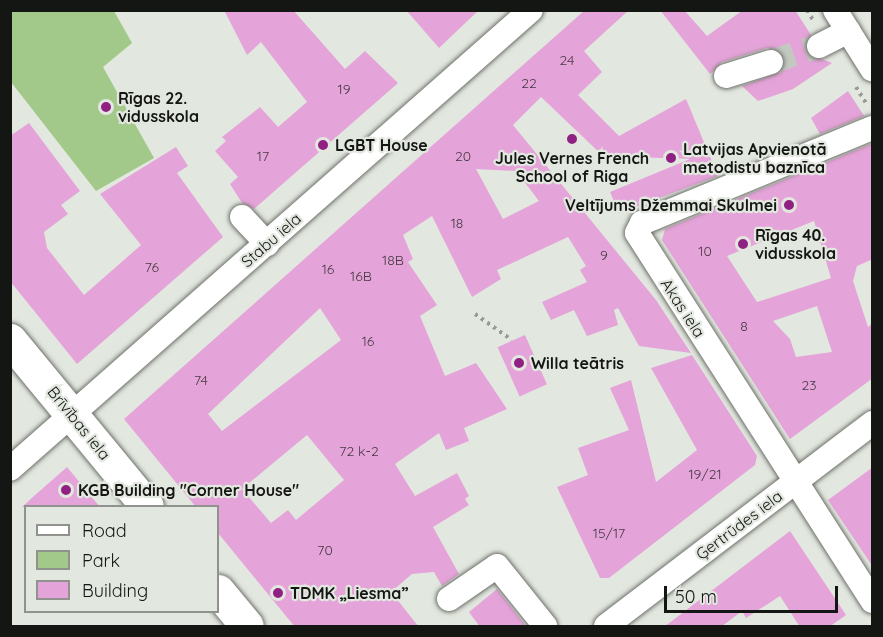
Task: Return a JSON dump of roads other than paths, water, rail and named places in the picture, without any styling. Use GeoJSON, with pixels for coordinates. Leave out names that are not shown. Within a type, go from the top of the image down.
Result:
{"type":"FeatureCollection","features":[{"type":"Feature","properties":{"kind":"highway","name":"Brīvības iela"},"geometry":{"type":"LineString","coordinates":[[10,340],[145,505]]}},
{"type":"Feature","properties":{"kind":"highway"},"geometry":{"type":"LineString","coordinates":[[219,592],[247,627]]}},
{"type":"Feature","properties":{"kind":"street","name":"Stabu iela"},"geometry":{"type":"LineString","coordinates":[[10,469],[73,416],[531,10]]}},
{"type":"Feature","properties":{"kind":"street"},"geometry":{"type":"LineString","coordinates":[[835,10],[873,69]]}},
{"type":"Feature","properties":{"kind":"street"},"geometry":{"type":"LineString","coordinates":[[819,46],[848,31]]}},
{"type":"Feature","properties":{"kind":"street"},"geometry":{"type":"LineString","coordinates":[[726,76],[771,62]]}},
{"type":"Feature","properties":{"kind":"street","name":"Akas iela"},"geometry":{"type":"LineString","coordinates":[[873,128],[642,223],[637,233],[873,602]]}},
{"type":"Feature","properties":{"kind":"street"},"geometry":{"type":"LineString","coordinates":[[242,217],[267,244]]}},
{"type":"Feature","properties":{"kind":"street","name":"Ģertrūdes iela"},"geometry":{"type":"LineString","coordinates":[[606,627],[873,423]]}},
{"type":"Feature","properties":{"kind":"street"},"geometry":{"type":"LineString","coordinates":[[449,599],[497,566],[545,627]]}},
{"type":"Feature","properties":{"kind":"tunnel"},"geometry":{"type":"LineString","coordinates":[[771,62],[819,46]]}},
{"type":"Feature","properties":{"kind":"place","name":"Rīgas 22. vidusskola"},"geometry":{"type":"Point","coordinates":[106,107]}},
{"type":"Feature","properties":{"kind":"place","name":"Jules Vernes French School of Riga"},"geometry":{"type":"Point","coordinates":[572,139]}},
{"type":"Feature","properties":{"kind":"place","name":"LGBT House"},"geometry":{"type":"Point","coordinates":[323,145]}},
{"type":"Feature","properties":{"kind":"place","name":"Latvijas Apvienotā metodistu baznīca"},"geometry":{"type":"Point","coordinates":[671,158]}},
{"type":"Feature","properties":{"kind":"place","name":"Veltījums Džemmai Skulmei"},"geometry":{"type":"Point","coordinates":[789,205]}},
{"type":"Feature","properties":{"kind":"place","name":"Rīgas 40. vidusskola"},"geometry":{"type":"Point","coordinates":[743,244]}},
{"type":"Feature","properties":{"kind":"place","name":"Willa teātris"},"geometry":{"type":"Point","coordinates":[519,363]}},
{"type":"Feature","properties":{"kind":"place","name":"KGB Building \"Corner House\""},"geometry":{"type":"Point","coordinates":[66,490]}},
{"type":"Feature","properties":{"kind":"place","name":"TDMK „Liesma”"},"geometry":{"type":"Point","coordinates":[278,593]}}]}
